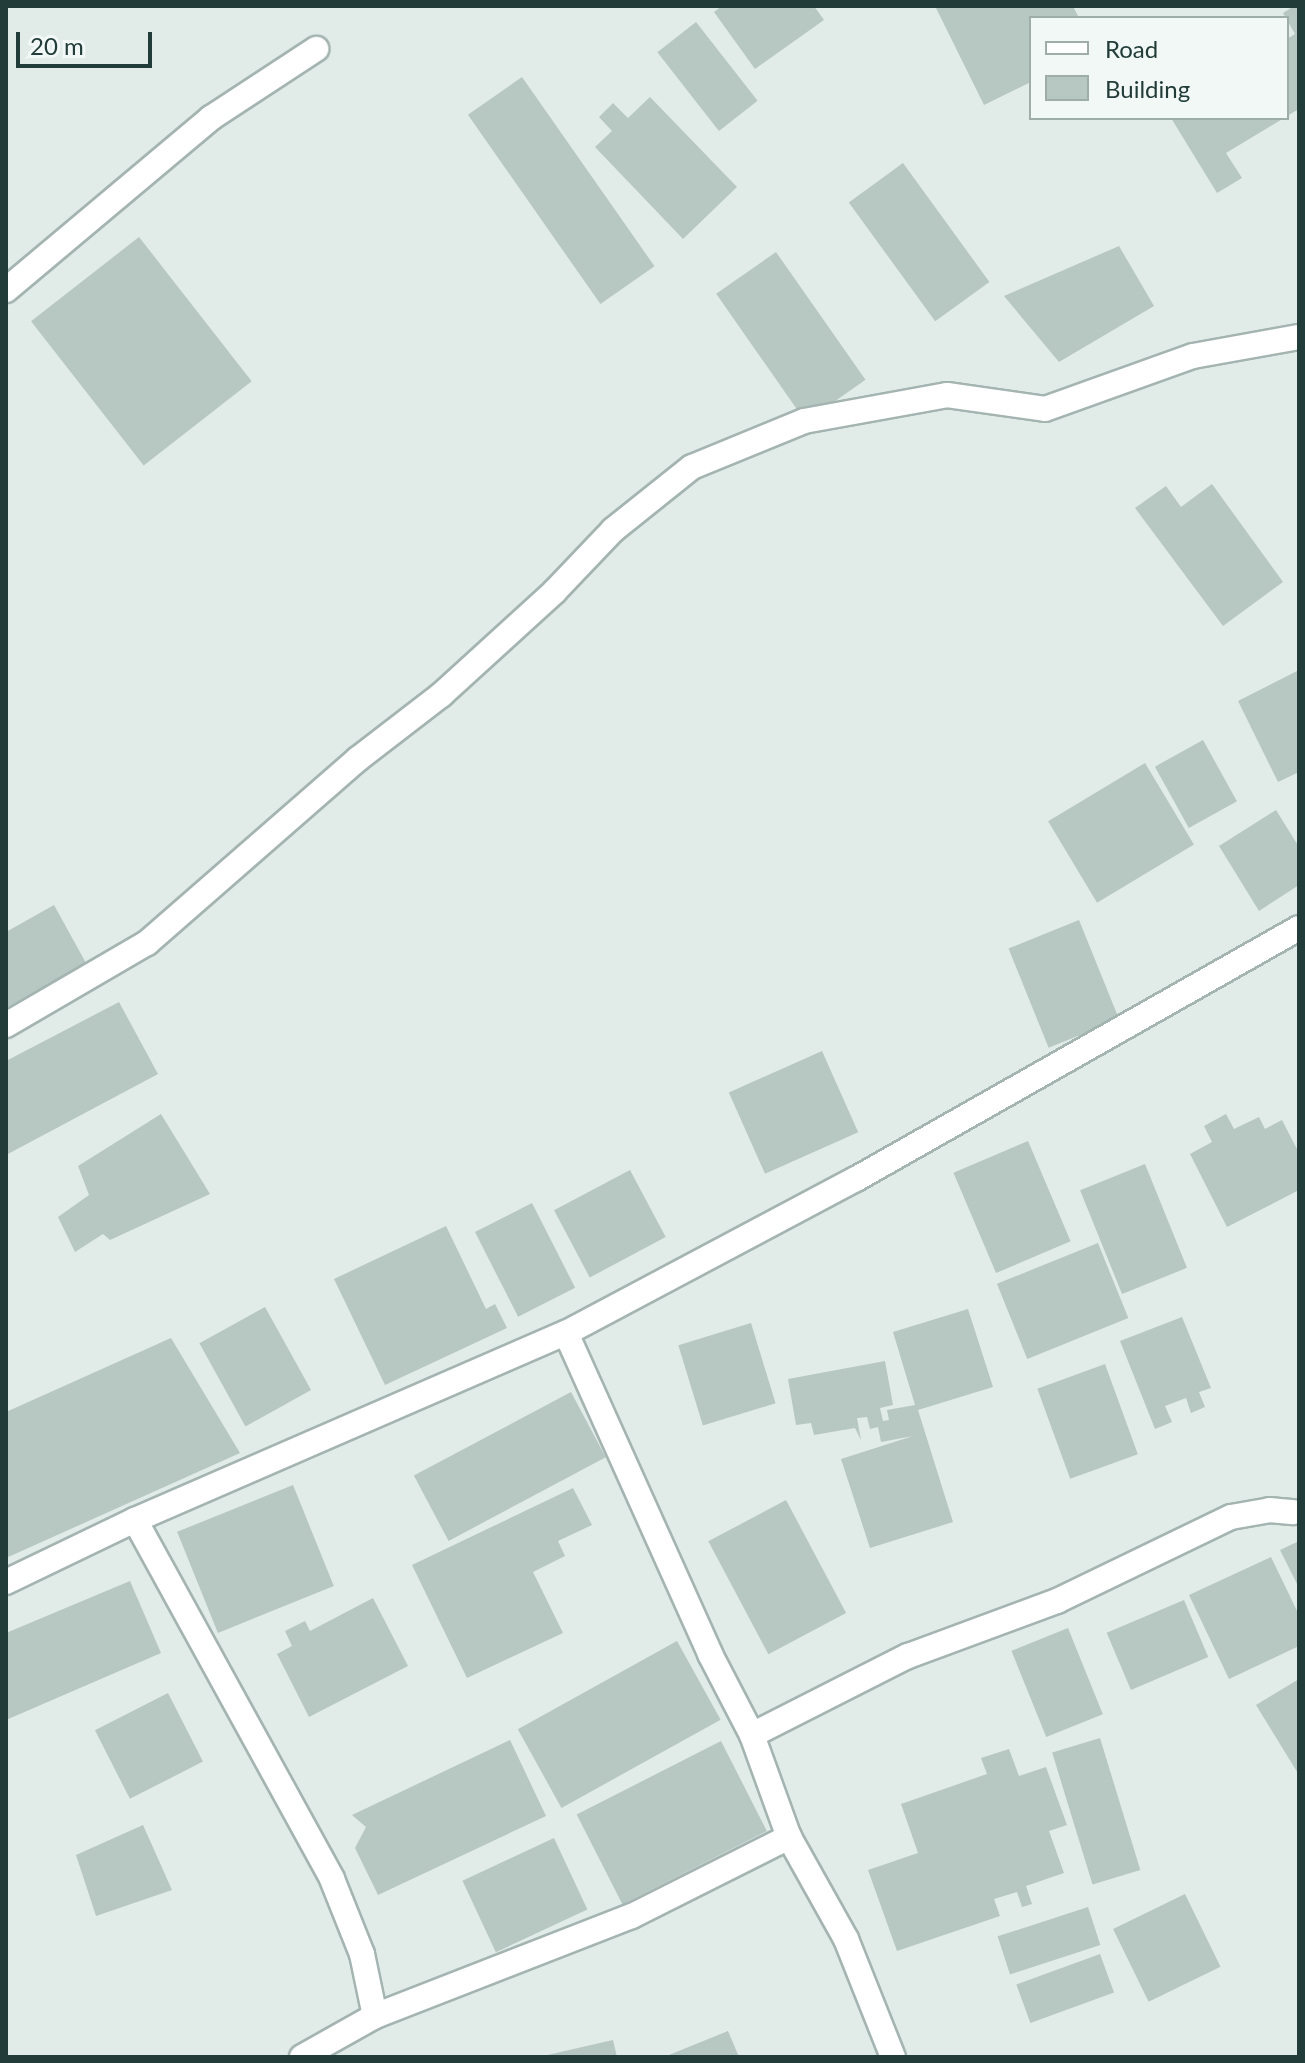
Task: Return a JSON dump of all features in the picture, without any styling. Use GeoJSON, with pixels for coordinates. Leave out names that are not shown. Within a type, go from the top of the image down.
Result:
{"type":"FeatureCollection","features":[{"type":"Feature","properties":{"kind":"street"},"geometry":{"type":"LineString","coordinates":[[6,290],[211,118],[316,49]]}},
{"type":"Feature","properties":{"kind":"street"},"geometry":{"type":"LineString","coordinates":[[6,1025],[147,943],[358,759],[441,695],[554,592],[613,530],[692,467],[804,421],[947,395],[1045,409],[1193,356],[1299,337]]}},
{"type":"Feature","properties":{"kind":"street"},"geometry":{"type":"LineString","coordinates":[[6,1582],[135,1520],[566,1333],[856,1179],[1299,928]]}},
{"type":"Feature","properties":{"kind":"street"},"geometry":{"type":"LineString","coordinates":[[566,1333],[710,1654],[752,1735],[789,1837],[846,1939],[893,2057]]}},
{"type":"Feature","properties":{"kind":"street"},"geometry":{"type":"LineString","coordinates":[[752,1735],[908,1656],[1057,1601],[1231,1517],[1294,1512]]}},
{"type":"Feature","properties":{"kind":"street"},"geometry":{"type":"LineString","coordinates":[[135,1520],[332,1879],[362,1954],[375,2016]]}},
{"type":"Feature","properties":{"kind":"street"},"geometry":{"type":"LineString","coordinates":[[302,2057],[375,2016],[632,1916],[789,1837]]}},
{"type":"Feature","properties":{"kind":"building"},"geometry":{"type":"Polygon","coordinates":[[[722,6],[814,6],[824,20],[755,69],[714,12],[722,6]]]}},
{"type":"Feature","properties":{"kind":"building"},"geometry":{"type":"Polygon","coordinates":[[[935,6],[1073,6],[1078,16],[1029,16],[1029,83],[984,105],[935,6]]]}},
{"type":"Feature","properties":{"kind":"building"},"geometry":{"type":"Polygon","coordinates":[[[1299,6],[1299,109],[1289,115],[1289,38],[1295,34],[1289,16],[1283,13],[1299,6]]]}},
{"type":"Feature","properties":{"kind":"building"},"geometry":{"type":"Polygon","coordinates":[[[696,22],[758,101],[719,131],[657,52],[696,22]]]}},
{"type":"Feature","properties":{"kind":"building"},"geometry":{"type":"Polygon","coordinates":[[[522,77],[654,266],[600,304],[468,115],[522,77]]]}},
{"type":"Feature","properties":{"kind":"building"},"geometry":{"type":"Polygon","coordinates":[[[650,97],[737,187],[683,239],[595,147],[612,131],[599,117],[613,103],[628,118],[650,97]]]}},
{"type":"Feature","properties":{"kind":"building"},"geometry":{"type":"Polygon","coordinates":[[[1172,120],[1281,120],[1226,153],[1242,178],[1217,193],[1172,120]]]}},
{"type":"Feature","properties":{"kind":"building"},"geometry":{"type":"Polygon","coordinates":[[[903,163],[989,282],[935,321],[849,202],[903,163]]]}},
{"type":"Feature","properties":{"kind":"building"},"geometry":{"type":"Polygon","coordinates":[[[139,237],[252,381],[144,466],[31,321],[139,237]]]}},
{"type":"Feature","properties":{"kind":"building"},"geometry":{"type":"Polygon","coordinates":[[[1119,246],[1154,306],[1059,362],[1004,296],[1119,246]]]}},
{"type":"Feature","properties":{"kind":"building"},"geometry":{"type":"Polygon","coordinates":[[[776,252],[865,380],[806,422],[716,294],[776,252]]]}},
{"type":"Feature","properties":{"kind":"building"},"geometry":{"type":"Polygon","coordinates":[[[1212,484],[1283,582],[1223,626],[1135,508],[1166,486],[1181,507],[1212,484]]]}},
{"type":"Feature","properties":{"kind":"building"},"geometry":{"type":"Polygon","coordinates":[[[1299,670],[1299,772],[1278,782],[1238,701],[1299,670]]]}},
{"type":"Feature","properties":{"kind":"building"},"geometry":{"type":"Polygon","coordinates":[[[1203,740],[1237,801],[1189,828],[1155,767],[1203,740]]]}},
{"type":"Feature","properties":{"kind":"building"},"geometry":{"type":"Polygon","coordinates":[[[1145,763],[1194,844],[1097,903],[1048,821],[1145,763]]]}},
{"type":"Feature","properties":{"kind":"building"},"geometry":{"type":"Polygon","coordinates":[[[1276,810],[1299,847],[1299,885],[1259,911],[1219,846],[1276,810]]]}},
{"type":"Feature","properties":{"kind":"building"},"geometry":{"type":"Polygon","coordinates":[[[54,905],[86,963],[6,1008],[6,932],[54,905]]]}},
{"type":"Feature","properties":{"kind":"building"},"geometry":{"type":"Polygon","coordinates":[[[1079,920],[1119,1019],[1049,1048],[1009,948],[1079,920]]]}},
{"type":"Feature","properties":{"kind":"building"},"geometry":{"type":"Polygon","coordinates":[[[119,1002],[158,1074],[6,1155],[6,1061],[119,1002]]]}},
{"type":"Feature","properties":{"kind":"building"},"geometry":{"type":"Polygon","coordinates":[[[822,1051],[858,1132],[765,1174],[729,1092],[822,1051]]]}},
{"type":"Feature","properties":{"kind":"building"},"geometry":{"type":"Polygon","coordinates":[[[161,1114],[210,1194],[110,1240],[103,1234],[75,1252],[58,1217],[89,1195],[78,1166],[161,1114]]]}},
{"type":"Feature","properties":{"kind":"building"},"geometry":{"type":"Polygon","coordinates":[[[1226,1114],[1234,1129],[1259,1117],[1265,1129],[1282,1120],[1299,1153],[1299,1190],[1227,1227],[1190,1154],[1212,1142],[1204,1126],[1226,1114]]]}},
{"type":"Feature","properties":{"kind":"building"},"geometry":{"type":"Polygon","coordinates":[[[1028,1141],[1071,1241],[996,1273],[953,1173],[1028,1141]]]}},
{"type":"Feature","properties":{"kind":"building"},"geometry":{"type":"Polygon","coordinates":[[[1145,1164],[1187,1268],[1122,1294],[1080,1190],[1145,1164]]]}},
{"type":"Feature","properties":{"kind":"building"},"geometry":{"type":"Polygon","coordinates":[[[630,1170],[666,1237],[590,1277],[554,1210],[630,1170]]]}},
{"type":"Feature","properties":{"kind":"building"},"geometry":{"type":"Polygon","coordinates":[[[532,1203],[575,1288],[518,1317],[475,1232],[532,1203]]]}},
{"type":"Feature","properties":{"kind":"building"},"geometry":{"type":"Polygon","coordinates":[[[446,1226],[486,1309],[495,1304],[507,1328],[385,1385],[334,1279],[446,1226]]]}},
{"type":"Feature","properties":{"kind":"building"},"geometry":{"type":"Polygon","coordinates":[[[1098,1243],[1128,1318],[1027,1359],[997,1284],[1098,1243]]]}},
{"type":"Feature","properties":{"kind":"building"},"geometry":{"type":"Polygon","coordinates":[[[265,1307],[311,1390],[245,1426],[199,1343],[265,1307]]]}},
{"type":"Feature","properties":{"kind":"building"},"geometry":{"type":"Polygon","coordinates":[[[968,1309],[993,1387],[918,1410],[953,1522],[870,1548],[841,1459],[913,1436],[881,1442],[878,1427],[870,1429],[867,1417],[857,1418],[861,1440],[855,1428],[814,1435],[811,1423],[796,1425],[788,1379],[885,1361],[893,1405],[880,1408],[883,1421],[889,1420],[887,1410],[915,1405],[893,1332],[968,1309]]]}},
{"type":"Feature","properties":{"kind":"building"},"geometry":{"type":"Polygon","coordinates":[[[1182,1317],[1211,1388],[1199,1392],[1205,1407],[1191,1413],[1186,1398],[1165,1406],[1172,1422],[1155,1429],[1120,1341],[1182,1317]]]}},
{"type":"Feature","properties":{"kind":"building"},"geometry":{"type":"Polygon","coordinates":[[[751,1323],[776,1403],[703,1426],[678,1345],[751,1323]]]}},
{"type":"Feature","properties":{"kind":"building"},"geometry":{"type":"Polygon","coordinates":[[[171,1338],[240,1453],[6,1558],[6,1412],[171,1338]]]}},
{"type":"Feature","properties":{"kind":"building"},"geometry":{"type":"Polygon","coordinates":[[[1105,1364],[1138,1454],[1070,1479],[1037,1389],[1105,1364]]]}},
{"type":"Feature","properties":{"kind":"building"},"geometry":{"type":"Polygon","coordinates":[[[571,1392],[606,1457],[449,1541],[414,1476],[571,1392]]]}},
{"type":"Feature","properties":{"kind":"building"},"geometry":{"type":"Polygon","coordinates":[[[293,1485],[334,1586],[218,1633],[177,1532],[293,1485]]]}},
{"type":"Feature","properties":{"kind":"building"},"geometry":{"type":"Polygon","coordinates":[[[573,1488],[592,1525],[558,1541],[565,1556],[533,1572],[563,1633],[467,1678],[412,1565],[573,1488]]]}},
{"type":"Feature","properties":{"kind":"building"},"geometry":{"type":"Polygon","coordinates":[[[786,1500],[846,1613],[768,1654],[708,1541],[786,1500]]]}},
{"type":"Feature","properties":{"kind":"building"},"geometry":{"type":"Polygon","coordinates":[[[1299,1541],[1299,1588],[1280,1550],[1299,1541]]]}},
{"type":"Feature","properties":{"kind":"building"},"geometry":{"type":"Polygon","coordinates":[[[1271,1557],[1299,1615],[1299,1646],[1229,1679],[1189,1595],[1271,1557]]]}},
{"type":"Feature","properties":{"kind":"building"},"geometry":{"type":"Polygon","coordinates":[[[130,1581],[161,1653],[6,1720],[6,1633],[130,1581]]]}},
{"type":"Feature","properties":{"kind":"building"},"geometry":{"type":"Polygon","coordinates":[[[373,1598],[408,1666],[309,1717],[277,1654],[292,1646],[285,1631],[305,1621],[310,1631],[373,1598]]]}},
{"type":"Feature","properties":{"kind":"building"},"geometry":{"type":"Polygon","coordinates":[[[1184,1600],[1208,1657],[1131,1690],[1107,1633],[1184,1600]]]}},
{"type":"Feature","properties":{"kind":"building"},"geometry":{"type":"Polygon","coordinates":[[[1068,1628],[1103,1714],[1046,1737],[1011,1651],[1068,1628]]]}},
{"type":"Feature","properties":{"kind":"building"},"geometry":{"type":"Polygon","coordinates":[[[677,1641],[721,1720],[561,1808],[518,1729],[677,1641]]]}},
{"type":"Feature","properties":{"kind":"building"},"geometry":{"type":"Polygon","coordinates":[[[1299,1679],[1299,1775],[1256,1705],[1299,1679]]]}},
{"type":"Feature","properties":{"kind":"building"},"geometry":{"type":"Polygon","coordinates":[[[168,1693],[203,1762],[130,1799],[95,1730],[168,1693]]]}},
{"type":"Feature","properties":{"kind":"building"},"geometry":{"type":"Polygon","coordinates":[[[1100,1738],[1140,1870],[1093,1885],[1052,1753],[1100,1738]]]}},
{"type":"Feature","properties":{"kind":"building"},"geometry":{"type":"Polygon","coordinates":[[[510,1740],[546,1816],[378,1895],[355,1848],[366,1827],[352,1815],[510,1740]]]}},
{"type":"Feature","properties":{"kind":"building"},"geometry":{"type":"Polygon","coordinates":[[[721,1741],[767,1831],[623,1905],[577,1815],[721,1741]]]}},
{"type":"Feature","properties":{"kind":"building"},"geometry":{"type":"Polygon","coordinates":[[[1009,1749],[1019,1776],[1046,1767],[1067,1825],[1049,1831],[1064,1873],[1026,1886],[1032,1904],[1022,1907],[1017,1892],[994,1899],[1000,1916],[897,1951],[868,1870],[918,1853],[901,1804],[987,1774],[981,1758],[1009,1749]]]}},
{"type":"Feature","properties":{"kind":"building"},"geometry":{"type":"Polygon","coordinates":[[[143,1825],[172,1890],[96,1916],[76,1855],[143,1825]]]}},
{"type":"Feature","properties":{"kind":"building"},"geometry":{"type":"Polygon","coordinates":[[[554,1838],[587,1910],[496,1952],[462,1881],[554,1838]]]}},
{"type":"Feature","properties":{"kind":"building"},"geometry":{"type":"Polygon","coordinates":[[[1185,1894],[1221,1967],[1149,2002],[1113,1929],[1185,1894]]]}},
{"type":"Feature","properties":{"kind":"building"},"geometry":{"type":"Polygon","coordinates":[[[1088,1907],[1100,1945],[1010,1974],[998,1936],[1088,1907]]]}},
{"type":"Feature","properties":{"kind":"building"},"geometry":{"type":"Polygon","coordinates":[[[1100,1954],[1114,1993],[1030,2023],[1016,1984],[1100,1954]]]}},
{"type":"Feature","properties":{"kind":"building"},"geometry":{"type":"Polygon","coordinates":[[[728,2031],[739,2057],[664,2057],[728,2031]]]}},
{"type":"Feature","properties":{"kind":"building"},"geometry":{"type":"Polygon","coordinates":[[[613,2040],[617,2057],[543,2057],[543,2056],[613,2040]]]}}]}
